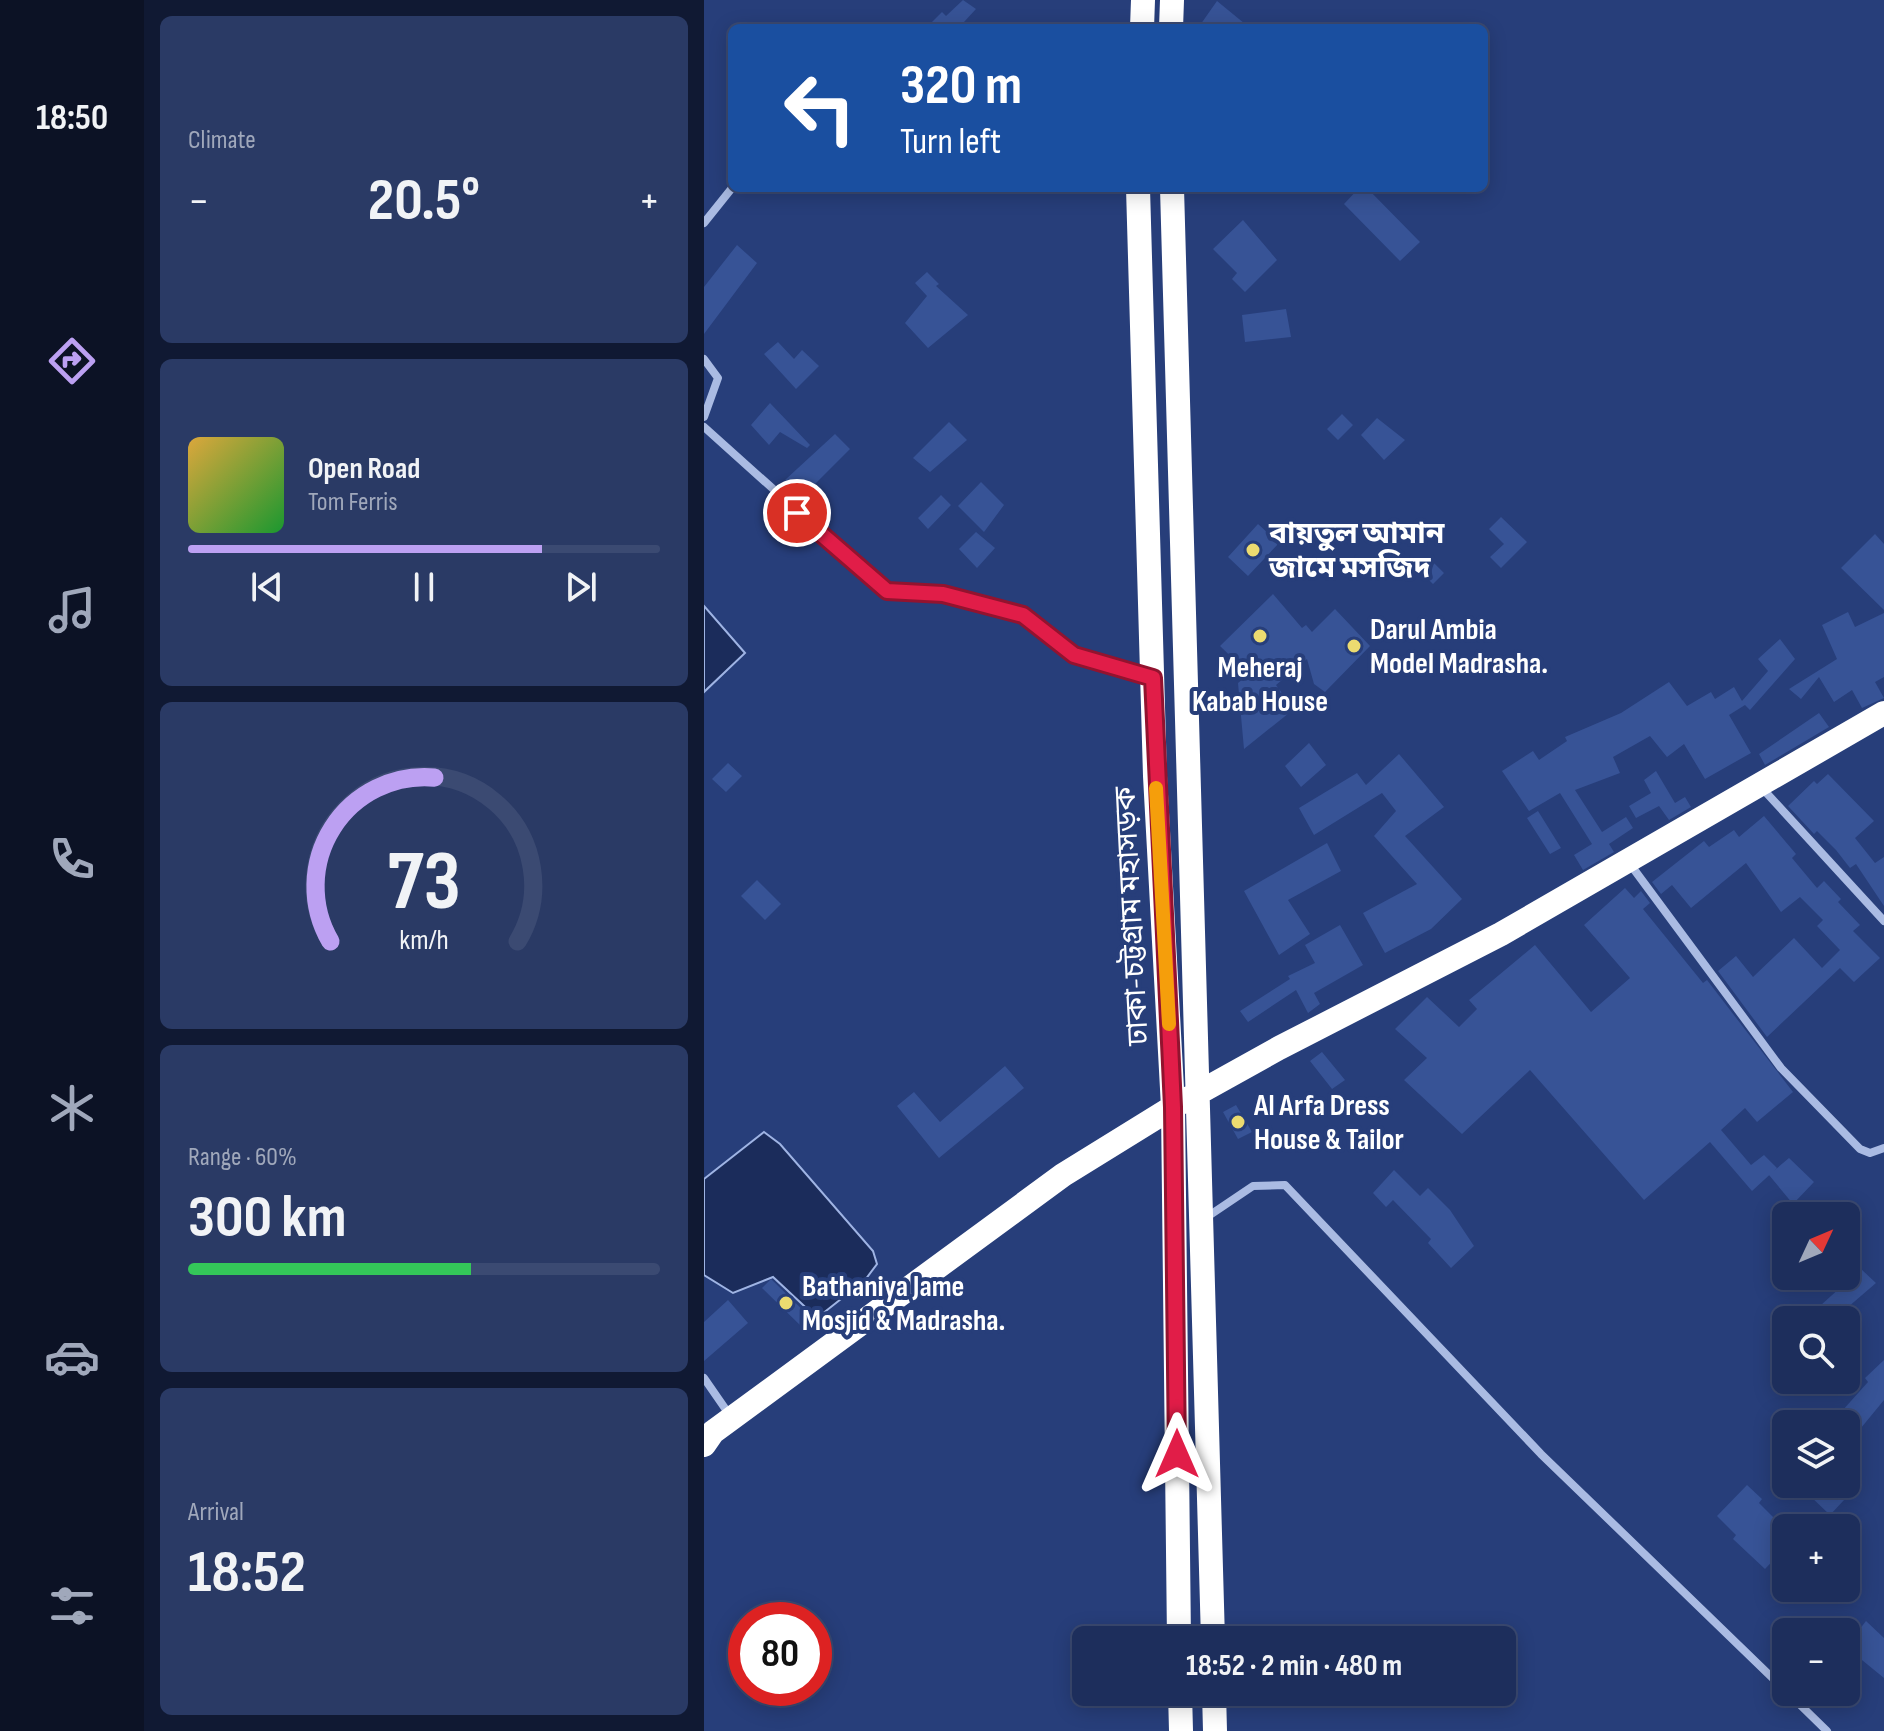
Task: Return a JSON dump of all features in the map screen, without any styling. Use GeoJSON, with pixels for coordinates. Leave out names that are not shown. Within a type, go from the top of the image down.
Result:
{"type":"FeatureCollection","features":[{"type":"Feature","properties":{"kind":"highway"},"geometry":{"type":"LineString","coordinates":[[1142,24],[1143,0]]}},
{"type":"Feature","properties":{"kind":"highway"},"geometry":{"type":"LineString","coordinates":[[1171,24],[1172,0]]}},
{"type":"Feature","properties":{"kind":"highway","name":"ঢাকা-চট্টগ্রাম মহাসড়ক"},"geometry":{"type":"LineString","coordinates":[[1138,192],[1153,678],[1173,1107],[1179,1626]]}},
{"type":"Feature","properties":{"kind":"highway","name":"ঢাকা-চট্টগ্রাম মহাসড়ক"},"geometry":{"type":"LineString","coordinates":[[1172,192],[1213,1626]]}},
{"type":"Feature","properties":{"kind":"highway"},"geometry":{"type":"LineString","coordinates":[[704,1445],[713,1432],[1063,1175],[1198,1092],[1501,934],[1884,713]]}},
{"type":"Feature","properties":{"kind":"highway"},"geometry":{"type":"LineString","coordinates":[[1180,1706],[1181,1731]]}},
{"type":"Feature","properties":{"kind":"highway"},"geometry":{"type":"LineString","coordinates":[[1214,1706],[1215,1731]]}},
{"type":"Feature","properties":{"kind":"street"},"geometry":{"type":"LineString","coordinates":[[704,223],[729,192]]}},
{"type":"Feature","properties":{"kind":"street"},"geometry":{"type":"LineString","coordinates":[[704,359],[718,378],[704,417]]}},
{"type":"Feature","properties":{"kind":"street"},"geometry":{"type":"LineString","coordinates":[[704,427],[887,591],[943,594],[1023,615],[1074,655],[1153,678]]}},
{"type":"Feature","properties":{"kind":"street"},"geometry":{"type":"LineString","coordinates":[[1758,784],[1884,921]]}},
{"type":"Feature","properties":{"kind":"street"},"geometry":{"type":"LineString","coordinates":[[1627,860],[1781,1068],[1860,1149],[1870,1153],[1884,1148]]}},
{"type":"Feature","properties":{"kind":"street"},"geometry":{"type":"LineString","coordinates":[[1201,1221],[1253,1186],[1285,1185],[1541,1454],[1772,1677]]}},
{"type":"Feature","properties":{"kind":"street"},"geometry":{"type":"LineString","coordinates":[[704,1378],[732,1418]]}},
{"type":"Feature","properties":{"kind":"street"},"geometry":{"type":"LineString","coordinates":[[1802,1706],[1827,1731]]}},
{"type":"Feature","properties":{"kind":"water"},"geometry":{"type":"Polygon","coordinates":[[[704,606],[745,653],[704,692],[704,606]]]}},
{"type":"Feature","properties":{"kind":"water"},"geometry":{"type":"Polygon","coordinates":[[[764,1132],[780,1144],[873,1251],[877,1264],[865,1280],[817,1318],[773,1277],[733,1293],[704,1275],[704,1179],[764,1132]]]}},
{"type":"Feature","properties":{"kind":"building"},"geometry":{"type":"Polygon","coordinates":[[[963,0],[976,9],[964,22],[966,24],[930,24],[942,12],[946,16],[963,0]]]}},
{"type":"Feature","properties":{"kind":"building"},"geometry":{"type":"Polygon","coordinates":[[[1217,1],[1245,24],[1201,24],[1217,1]]]}},
{"type":"Feature","properties":{"kind":"building"},"geometry":{"type":"Polygon","coordinates":[[[1355,192],[1371,192],[1420,242],[1400,261],[1344,204],[1355,192]]]}},
{"type":"Feature","properties":{"kind":"building"},"geometry":{"type":"Polygon","coordinates":[[[1243,220],[1277,260],[1245,292],[1232,279],[1237,273],[1213,249],[1243,220]]]}},
{"type":"Feature","properties":{"kind":"building"},"geometry":{"type":"Polygon","coordinates":[[[737,245],[757,263],[704,334],[704,287],[737,245]]]}},
{"type":"Feature","properties":{"kind":"building"},"geometry":{"type":"Polygon","coordinates":[[[927,272],[939,284],[936,286],[968,315],[928,348],[905,323],[927,296],[915,283],[927,272]]]}},
{"type":"Feature","properties":{"kind":"building"},"geometry":{"type":"Polygon","coordinates":[[[1286,309],[1291,337],[1245,342],[1242,315],[1286,309]]]}},
{"type":"Feature","properties":{"kind":"building"},"geometry":{"type":"Polygon","coordinates":[[[778,342],[794,359],[802,350],[819,366],[796,389],[764,354],[778,342]]]}},
{"type":"Feature","properties":{"kind":"building"},"geometry":{"type":"Polygon","coordinates":[[[770,403],[810,445],[807,448],[780,432],[769,445],[751,425],[770,403]]]}},
{"type":"Feature","properties":{"kind":"building"},"geometry":{"type":"Polygon","coordinates":[[[1342,414],[1353,425],[1338,440],[1327,429],[1342,414]]]}},
{"type":"Feature","properties":{"kind":"building"},"geometry":{"type":"Polygon","coordinates":[[[1377,418],[1405,440],[1384,460],[1361,435],[1377,418]]]}},
{"type":"Feature","properties":{"kind":"building"},"geometry":{"type":"Polygon","coordinates":[[[949,422],[967,440],[930,472],[913,458],[949,422]]]}},
{"type":"Feature","properties":{"kind":"building"},"geometry":{"type":"Polygon","coordinates":[[[835,434],[850,449],[801,498],[785,480],[835,434]]]}},
{"type":"Feature","properties":{"kind":"building"},"geometry":{"type":"Polygon","coordinates":[[[981,482],[1004,505],[984,532],[958,506],[981,482]]]}},
{"type":"Feature","properties":{"kind":"building"},"geometry":{"type":"Polygon","coordinates":[[[941,495],[951,505],[928,529],[918,518],[941,495]]]}},
{"type":"Feature","properties":{"kind":"building"},"geometry":{"type":"Polygon","coordinates":[[[1501,517],[1527,542],[1501,568],[1490,557],[1504,544],[1489,529],[1501,517]]]}},
{"type":"Feature","properties":{"kind":"building","name":"বায়তুল আমান জামে মসজিদ"},"geometry":{"type":"Polygon","coordinates":[[[1258,524],[1279,543],[1248,576],[1228,557],[1258,524]]]}},
{"type":"Feature","properties":{"kind":"building"},"geometry":{"type":"Polygon","coordinates":[[[976,532],[995,548],[977,568],[959,549],[976,532]]]}},
{"type":"Feature","properties":{"kind":"building"},"geometry":{"type":"Polygon","coordinates":[[[1875,534],[1884,544],[1884,610],[1841,568],[1875,534]]]}},
{"type":"Feature","properties":{"kind":"building"},"geometry":{"type":"Polygon","coordinates":[[[1433,562],[1444,573],[1433,584],[1422,573],[1433,562]]]}},
{"type":"Feature","properties":{"kind":"building"},"geometry":{"type":"Polygon","coordinates":[[[1273,594],[1302,628],[1306,625],[1312,632],[1335,609],[1370,646],[1325,692],[1314,684],[1307,659],[1276,685],[1294,709],[1244,749],[1238,683],[1249,674],[1220,646],[1273,594]]]}},
{"type":"Feature","properties":{"kind":"building"},"geometry":{"type":"Polygon","coordinates":[[[1848,612],[1855,627],[1884,613],[1884,677],[1875,682],[1884,698],[1862,708],[1852,690],[1834,702],[1819,677],[1801,699],[1789,689],[1837,659],[1822,625],[1848,612]]]}},
{"type":"Feature","properties":{"kind":"building"},"geometry":{"type":"Polygon","coordinates":[[[1780,639],[1795,659],[1750,710],[1745,705],[1729,715],[1751,753],[1705,779],[1684,744],[1667,757],[1650,736],[1613,757],[1620,773],[1575,790],[1602,832],[1626,817],[1633,828],[1609,844],[1614,852],[1583,870],[1574,855],[1592,844],[1560,793],[1529,811],[1502,771],[1533,751],[1539,760],[1567,741],[1565,737],[1621,713],[1669,682],[1687,706],[1711,692],[1715,699],[1734,687],[1742,701],[1768,671],[1758,659],[1780,639]]]}},
{"type":"Feature","properties":{"kind":"building"},"geometry":{"type":"Polygon","coordinates":[[[1819,713],[1829,727],[1765,765],[1759,754],[1819,713]]]}},
{"type":"Feature","properties":{"kind":"building"},"geometry":{"type":"Polygon","coordinates":[[[1309,743],[1326,765],[1301,787],[1285,766],[1309,743]]]}},
{"type":"Feature","properties":{"kind":"building"},"geometry":{"type":"Polygon","coordinates":[[[1399,754],[1444,807],[1405,836],[1462,899],[1431,929],[1385,953],[1363,913],[1417,884],[1374,836],[1396,811],[1382,793],[1314,835],[1299,808],[1357,773],[1366,785],[1399,754]]]}},
{"type":"Feature","properties":{"kind":"building"},"geometry":{"type":"Polygon","coordinates":[[[728,763],[742,776],[726,792],[712,779],[728,763]]]}},
{"type":"Feature","properties":{"kind":"building"},"geometry":{"type":"Polygon","coordinates":[[[1656,771],[1675,803],[1685,797],[1691,807],[1669,820],[1659,806],[1636,818],[1629,806],[1651,793],[1644,780],[1656,771]]]}},
{"type":"Feature","properties":{"kind":"building"},"geometry":{"type":"Polygon","coordinates":[[[1828,774],[1874,821],[1855,838],[1875,863],[1884,857],[1884,906],[1856,864],[1850,868],[1817,831],[1814,834],[1788,806],[1814,781],[1817,784],[1828,774]]]}},
{"type":"Feature","properties":{"kind":"building"},"geometry":{"type":"Polygon","coordinates":[[[1538,811],[1561,848],[1550,854],[1527,818],[1538,811]]]}},
{"type":"Feature","properties":{"kind":"building"},"geometry":{"type":"Polygon","coordinates":[[[1764,816],[1796,854],[1792,858],[1817,888],[1824,881],[1841,899],[1838,902],[1860,925],[1853,931],[1880,958],[1854,982],[1840,968],[1767,1037],[1718,971],[1736,956],[1753,977],[1794,938],[1822,968],[1840,950],[1817,926],[1823,920],[1800,897],[1781,912],[1746,863],[1691,908],[1672,885],[1661,894],[1652,882],[1704,841],[1709,847],[1734,830],[1739,837],[1764,816]]]}},
{"type":"Feature","properties":{"kind":"building"},"geometry":{"type":"Polygon","coordinates":[[[1327,843],[1341,871],[1288,900],[1310,934],[1279,955],[1244,891],[1327,843]]]}},
{"type":"Feature","properties":{"kind":"building"},"geometry":{"type":"Polygon","coordinates":[[[757,880],[781,904],[765,920],[741,896],[757,880]]]}},
{"type":"Feature","properties":{"kind":"building"},"geometry":{"type":"Polygon","coordinates":[[[1625,888],[1634,898],[1641,891],[1650,903],[1643,909],[1703,983],[1707,980],[1793,1092],[1757,1122],[1745,1108],[1721,1130],[1751,1165],[1764,1155],[1777,1168],[1752,1191],[1710,1142],[1644,1200],[1530,1070],[1462,1134],[1404,1080],[1427,1058],[1395,1029],[1427,997],[1459,1027],[1477,1009],[1469,1000],[1535,945],[1591,1012],[1630,978],[1584,925],[1625,888]]]}},
{"type":"Feature","properties":{"kind":"building"},"geometry":{"type":"Polygon","coordinates":[[[1340,925],[1363,965],[1314,993],[1320,1004],[1308,1013],[1296,990],[1248,1022],[1240,1011],[1290,979],[1288,976],[1315,963],[1305,945],[1340,925]]]}},
{"type":"Feature","properties":{"kind":"building"},"geometry":{"type":"Polygon","coordinates":[[[1322,1052],[1345,1080],[1332,1089],[1310,1061],[1322,1052]]]}},
{"type":"Feature","properties":{"kind":"building"},"geometry":{"type":"Polygon","coordinates":[[[1005,1066],[1024,1088],[939,1158],[897,1106],[914,1092],[940,1122],[1005,1066]]]}},
{"type":"Feature","properties":{"kind":"building","name":"Al Arfa Dress House & Tailor"},"geometry":{"type":"Polygon","coordinates":[[[1236,1105],[1252,1132],[1238,1139],[1223,1112],[1236,1105]]]}},
{"type":"Feature","properties":{"kind":"building"},"geometry":{"type":"Polygon","coordinates":[[[1789,1158],[1814,1182],[1791,1202],[1769,1175],[1789,1158]]]}},
{"type":"Feature","properties":{"kind":"building"},"geometry":{"type":"Polygon","coordinates":[[[1394,1170],[1420,1196],[1428,1188],[1450,1210],[1474,1246],[1451,1268],[1428,1243],[1431,1239],[1393,1200],[1386,1207],[1373,1193],[1394,1170]]]}},
{"type":"Feature","properties":{"kind":"building"},"geometry":{"type":"Polygon","coordinates":[[[1860,1270],[1876,1283],[1849,1306],[1822,1306],[1838,1290],[1860,1290],[1860,1270]]]}},
{"type":"Feature","properties":{"kind":"building","name":"Bathaniya Jame Mosjid & Madrasha."},"geometry":{"type":"Polygon","coordinates":[[[771,1279],[811,1318],[802,1327],[762,1288],[771,1279]]]}},
{"type":"Feature","properties":{"kind":"building"},"geometry":{"type":"Polygon","coordinates":[[[728,1300],[748,1323],[704,1361],[704,1322],[728,1300]]]}},
{"type":"Feature","properties":{"kind":"building"},"geometry":{"type":"Polygon","coordinates":[[[1884,1360],[1884,1400],[1861,1428],[1860,1410],[1843,1410],[1860,1394],[1868,1382],[1865,1378],[1884,1360]]]}},
{"type":"Feature","properties":{"kind":"building"},"geometry":{"type":"Polygon","coordinates":[[[1747,1485],[1762,1499],[1759,1503],[1772,1516],[1772,1562],[1765,1569],[1733,1539],[1736,1535],[1717,1516],[1747,1485]]]}},
{"type":"Feature","properties":{"kind":"building"},"geometry":{"type":"Polygon","coordinates":[[[1812,1498],[1846,1498],[1831,1514],[1812,1498]]]}},
{"type":"Feature","properties":{"kind":"building"},"geometry":{"type":"Polygon","coordinates":[[[1866,1621],[1884,1638],[1884,1678],[1860,1658],[1860,1629],[1866,1621]]]}},
{"type":"Feature","properties":{"kind":"slow traffic"},"geometry":{"type":"LineString","coordinates":[[1156,788],[1169,1024]]}},
{"type":"Feature","properties":{"kind":"place","name":"বায়তুল আমান জামে মসজিদ"},"geometry":{"type":"Point","coordinates":[1253,550]}},
{"type":"Feature","properties":{"kind":"place","name":"Meheraj Kabab House"},"geometry":{"type":"Point","coordinates":[1260,636]}},
{"type":"Feature","properties":{"kind":"place","name":"Darul Ambia Model Madrasha."},"geometry":{"type":"Point","coordinates":[1354,646]}},
{"type":"Feature","properties":{"kind":"place","name":"Al Arfa Dress House & Tailor"},"geometry":{"type":"Point","coordinates":[1238,1122]}},
{"type":"Feature","properties":{"kind":"place","name":"Bathaniya Jame Mosjid & Madrasha."},"geometry":{"type":"Point","coordinates":[786,1303]}},
{"type":"Feature","properties":{"kind":"route"},"geometry":{"type":"LineString","coordinates":[[797,513],[887,591],[943,594],[1023,615],[1074,655],[1153,678],[1155,776],[1173,1107],[1177,1454]]}}]}
